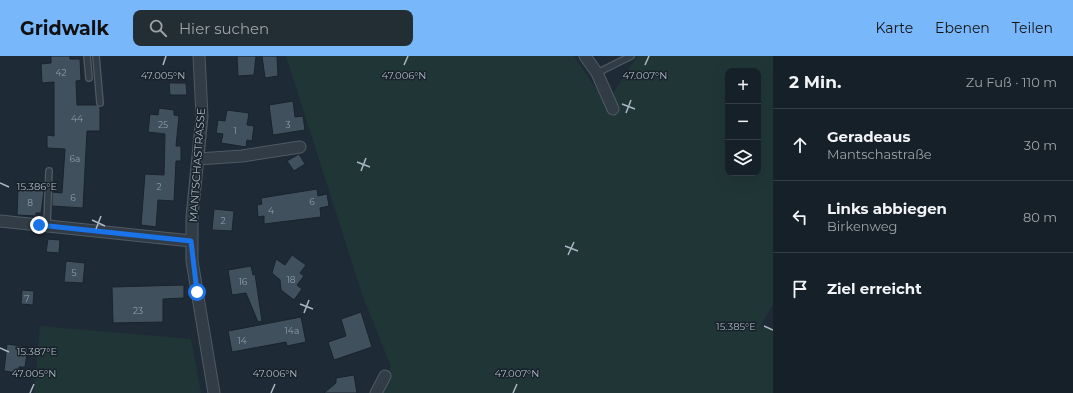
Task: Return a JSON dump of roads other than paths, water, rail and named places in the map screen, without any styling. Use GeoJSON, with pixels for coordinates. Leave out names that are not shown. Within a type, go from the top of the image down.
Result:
{"type":"FeatureCollection","features":[{"type":"Feature","properties":{"kind":"street","name":"MANTSCHASTRASSE"},"geometry":{"type":"LineString","coordinates":[[199,56],[202,116],[191,241],[192,260],[214,393]]}},
{"type":"Feature","properties":{"kind":"street"},"geometry":{"type":"LineString","coordinates":[[585,56],[597,72],[614,109]]}},
{"type":"Feature","properties":{"kind":"street"},"geometry":{"type":"LineString","coordinates":[[198,158],[242,156],[300,147]]}},
{"type":"Feature","properties":{"kind":"street"},"geometry":{"type":"LineString","coordinates":[[0,221],[191,241]]}},
{"type":"Feature","properties":{"kind":"street"},"geometry":{"type":"LineString","coordinates":[[376,393],[385,376]]}},
{"type":"Feature","properties":{"kind":"lane"},"geometry":{"type":"LineString","coordinates":[[87,56],[89,78]]}},
{"type":"Feature","properties":{"kind":"lane"},"geometry":{"type":"LineString","coordinates":[[96,56],[100,103]]}},
{"type":"Feature","properties":{"kind":"lane"},"geometry":{"type":"LineString","coordinates":[[597,72],[631,56]]}},
{"type":"Feature","properties":{"kind":"lane"},"geometry":{"type":"LineString","coordinates":[[47,225],[49,171]]}}]}
